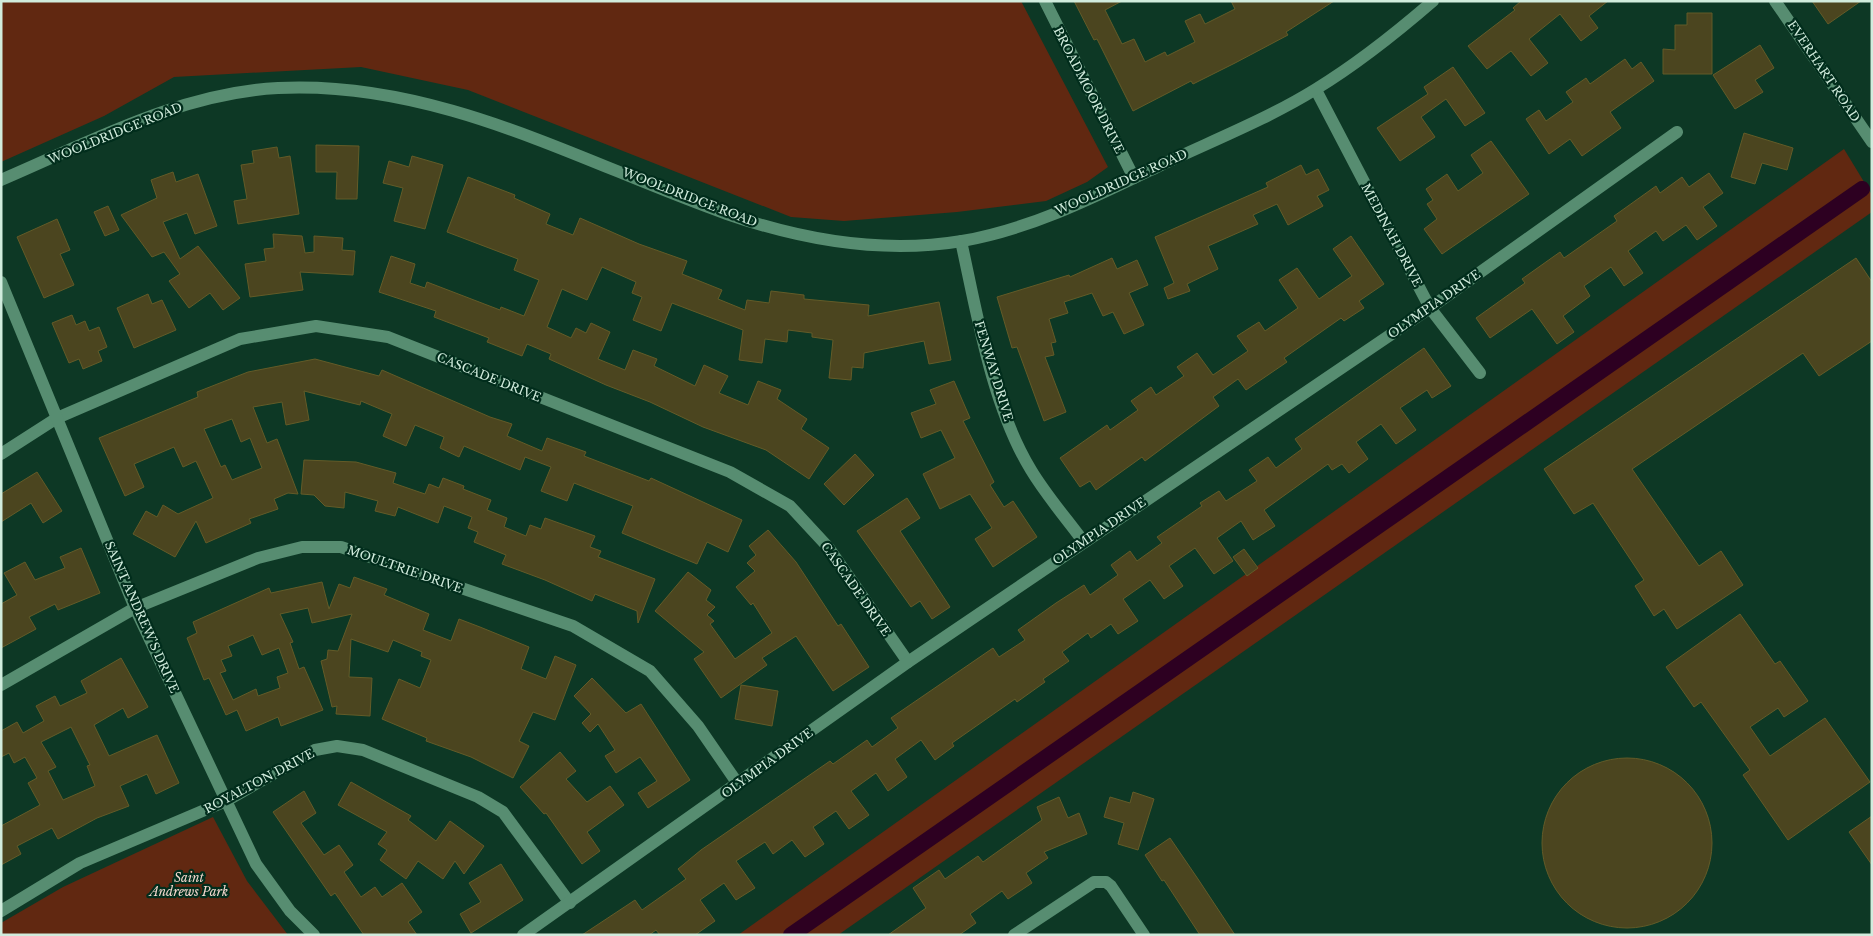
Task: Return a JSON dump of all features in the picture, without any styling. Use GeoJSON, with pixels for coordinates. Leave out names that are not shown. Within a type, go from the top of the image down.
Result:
{"type":"FeatureCollection","features":[{"type":"Feature","properties":{"kind":"street","name":"BROADMOOR DRIVE"},"geometry":{"type":"LineString","coordinates":[[1045,1],[1134,178]]}},
{"type":"Feature","properties":{"kind":"street","name":"WOOLDRIDGE ROAD"},"geometry":{"type":"LineString","coordinates":[[1,180],[145,118],[210,97],[276,88],[330,88],[390,95],[448,108],[504,126],[728,214],[781,230],[844,243],[884,246],[961,241],[1004,231],[1076,205],[1316,90],[1391,36],[1433,1]]}},
{"type":"Feature","properties":{"kind":"street","name":"EVERHART ROAD"},"geometry":{"type":"LineString","coordinates":[[1776,1],[1872,142]]}},
{"type":"Feature","properties":{"kind":"street","name":"MEDINAH DRIVE"},"geometry":{"type":"LineString","coordinates":[[1316,90],[1430,308],[1480,373]]}},
{"type":"Feature","properties":{"kind":"street","name":"OLYMPIA DRIVE"},"geometry":{"type":"LineString","coordinates":[[524,935],[908,662],[1083,541],[1430,308],[1677,132]]}},
{"type":"Feature","properties":{"kind":"street","name":"FENWAY DRIVE"},"geometry":{"type":"LineString","coordinates":[[961,241],[983,344],[1005,413],[1031,470],[1083,541]]}},
{"type":"Feature","properties":{"kind":"street","name":"SAINT ANDREW'S DRIVE"},"geometry":{"type":"LineString","coordinates":[[1,282],[135,608],[256,864],[290,911],[314,935]]}},
{"type":"Feature","properties":{"kind":"street","name":"CASCADE DRIVE"},"geometry":{"type":"LineString","coordinates":[[1,454],[57,418],[240,339],[316,326],[388,337],[730,472],[790,506],[828,547],[908,662]]}},
{"type":"Feature","properties":{"kind":"street","name":"MOULTRIE DRIVE"},"geometry":{"type":"LineString","coordinates":[[1,685],[135,608],[258,558],[302,547],[341,547],[573,626],[650,671],[698,726],[738,784]]}},
{"type":"Feature","properties":{"kind":"street","name":"ROYALTON DRIVE"},"geometry":{"type":"LineString","coordinates":[[1,911],[80,863],[226,801],[315,750],[337,746],[363,750],[478,797],[503,812],[570,903]]}},
{"type":"Feature","properties":{"kind":"street"},"geometry":{"type":"LineString","coordinates":[[1014,935],[1075,892],[1094,882],[1106,882],[1111,886],[1144,935]]}},
{"type":"Feature","properties":{"kind":"green space"},"geometry":{"type":"Polygon","coordinates":[[[1,1],[1021,1],[1108,167],[1087,182],[1046,201],[957,212],[844,221],[791,217],[468,90],[361,67],[174,77],[104,116],[1,162],[1,1]]]}},
{"type":"Feature","properties":{"kind":"green space"},"geometry":{"type":"Polygon","coordinates":[[[1844,149],[1872,195],[1872,212],[838,935],[738,935],[1844,149]]]}},
{"type":"Feature","properties":{"kind":"green space","name":"Saint Andrews Park"},"geometry":{"type":"Polygon","coordinates":[[[213,817],[247,881],[288,935],[1,935],[1,923],[63,887],[213,817]]]}},
{"type":"Feature","properties":{"kind":"building"},"geometry":{"type":"Polygon","coordinates":[[[1074,1],[1122,1],[1105,10],[1122,44],[1134,39],[1145,62],[1165,52],[1167,56],[1195,42],[1185,21],[1200,14],[1205,24],[1235,9],[1231,1],[1334,1],[1286,32],[1288,35],[1193,84],[1191,81],[1133,111],[1097,39],[1094,40],[1074,1]]]}},
{"type":"Feature","properties":{"kind":"building"},"geometry":{"type":"Polygon","coordinates":[[[1521,1],[1608,1],[1589,16],[1598,28],[1581,41],[1560,14],[1529,39],[1548,63],[1531,76],[1511,51],[1487,69],[1468,46],[1515,10],[1513,8],[1521,1]]]}},
{"type":"Feature","properties":{"kind":"building"},"geometry":{"type":"Polygon","coordinates":[[[1812,1],[1861,1],[1828,24],[1812,1]]]}},
{"type":"Feature","properties":{"kind":"building"},"geometry":{"type":"Polygon","coordinates":[[[1687,13],[1712,13],[1712,74],[1663,74],[1663,49],[1675,50],[1675,25],[1687,25],[1687,13]]]}},
{"type":"Feature","properties":{"kind":"building"},"geometry":{"type":"Polygon","coordinates":[[[1760,45],[1774,68],[1755,80],[1763,92],[1735,109],[1713,75],[1760,45]]]}},
{"type":"Feature","properties":{"kind":"building"},"geometry":{"type":"Polygon","coordinates":[[[1625,59],[1632,69],[1641,62],[1654,81],[1610,112],[1621,128],[1582,156],[1570,139],[1549,154],[1526,119],[1539,110],[1546,121],[1573,102],[1566,92],[1586,78],[1590,84],[1625,59]]]}},
{"type":"Feature","properties":{"kind":"building"},"geometry":{"type":"Polygon","coordinates":[[[1453,67],[1485,113],[1465,126],[1446,99],[1421,117],[1435,137],[1400,161],[1377,128],[1428,94],[1424,87],[1453,67]]]}},
{"type":"Feature","properties":{"kind":"building"},"geometry":{"type":"Polygon","coordinates":[[[1744,133],[1793,148],[1787,170],[1762,163],[1755,184],[1731,177],[1744,133]]]}},
{"type":"Feature","properties":{"kind":"building"},"geometry":{"type":"Polygon","coordinates":[[[1491,141],[1529,194],[1442,254],[1424,229],[1437,219],[1427,204],[1433,200],[1426,189],[1447,174],[1458,191],[1483,173],[1471,155],[1491,141]]]}},
{"type":"Feature","properties":{"kind":"building"},"geometry":{"type":"Polygon","coordinates":[[[316,145],[359,146],[357,199],[336,199],[337,172],[316,172],[316,145]]]}},
{"type":"Feature","properties":{"kind":"building"},"geometry":{"type":"Polygon","coordinates":[[[277,147],[279,158],[290,156],[299,214],[238,224],[234,201],[247,199],[241,165],[254,163],[252,151],[277,147]]]}},
{"type":"Feature","properties":{"kind":"building"},"geometry":{"type":"Polygon","coordinates":[[[412,156],[443,165],[425,229],[394,221],[403,188],[383,183],[389,161],[409,167],[412,156]]]}},
{"type":"Feature","properties":{"kind":"building"},"geometry":{"type":"Polygon","coordinates":[[[1301,165],[1306,175],[1318,169],[1329,190],[1317,196],[1323,206],[1288,225],[1277,204],[1253,215],[1258,224],[1208,246],[1218,269],[1187,284],[1190,291],[1168,299],[1164,288],[1174,283],[1155,237],[1268,187],[1266,183],[1301,165]]]}},
{"type":"Feature","properties":{"kind":"building"},"geometry":{"type":"Polygon","coordinates":[[[173,172],[176,182],[198,174],[217,226],[195,234],[187,213],[163,222],[180,259],[198,246],[240,298],[223,310],[210,293],[189,308],[169,281],[180,274],[164,252],[152,257],[121,215],[157,198],[151,180],[173,172]]]}},
{"type":"Feature","properties":{"kind":"building"},"geometry":{"type":"Polygon","coordinates":[[[1709,173],[1723,193],[1703,207],[1717,226],[1697,240],[1686,225],[1663,241],[1656,231],[1628,251],[1643,273],[1624,286],[1611,267],[1584,286],[1590,296],[1563,316],[1574,332],[1557,344],[1532,309],[1490,338],[1476,318],[1525,283],[1522,279],[1560,252],[1564,258],[1617,221],[1614,216],[1656,186],[1660,193],[1682,177],[1689,187],[1709,173]]]}},
{"type":"Feature","properties":{"kind":"building"},"geometry":{"type":"Polygon","coordinates":[[[468,177],[515,195],[514,198],[550,214],[546,224],[573,235],[580,218],[639,244],[687,261],[682,274],[722,290],[718,299],[745,310],[747,300],[769,303],[771,291],[804,295],[804,299],[869,305],[868,316],[939,302],[951,360],[929,364],[924,341],[864,353],[863,368],[852,367],[851,380],[829,378],[833,340],[812,337],[812,333],[788,330],[787,342],[765,339],[762,363],[739,360],[743,330],[672,303],[661,331],[633,320],[642,297],[632,293],[636,282],[602,267],[587,300],[562,289],[547,327],[571,338],[576,328],[586,333],[591,323],[610,332],[598,359],[625,370],[633,350],[657,359],[654,366],[695,386],[704,365],[728,376],[719,393],[748,405],[758,381],[781,390],[777,399],[807,419],[801,429],[829,448],[809,479],[766,450],[703,427],[650,402],[606,385],[549,359],[551,354],[527,344],[522,356],[487,342],[489,338],[434,317],[436,311],[379,292],[391,256],[415,264],[410,283],[425,288],[427,282],[500,310],[501,307],[524,316],[539,280],[514,270],[518,259],[447,232],[468,177]]]}},
{"type":"Feature","properties":{"kind":"building"},"geometry":{"type":"Polygon","coordinates":[[[108,206],[119,230],[105,236],[94,212],[108,206]]]}},
{"type":"Feature","properties":{"kind":"building"},"geometry":{"type":"Polygon","coordinates":[[[57,219],[70,250],[60,254],[74,285],[44,298],[17,237],[57,219]]]}},
{"type":"Feature","properties":{"kind":"building"},"geometry":{"type":"Polygon","coordinates":[[[273,234],[302,236],[305,253],[314,252],[314,236],[343,238],[342,250],[355,251],[353,275],[300,272],[303,290],[250,297],[245,264],[266,261],[264,249],[274,248],[273,234]]]}},
{"type":"Feature","properties":{"kind":"building"},"geometry":{"type":"Polygon","coordinates":[[[1351,236],[1384,284],[1359,301],[1364,308],[1344,321],[1341,318],[1284,358],[1287,362],[1246,390],[1238,379],[1213,397],[1219,406],[1145,461],[1142,457],[1096,490],[1090,481],[1080,487],[1060,458],[1107,425],[1110,430],[1138,410],[1131,401],[1151,387],[1156,395],[1184,376],[1177,367],[1197,353],[1213,375],[1248,351],[1237,336],[1259,322],[1265,331],[1298,308],[1279,280],[1297,268],[1319,299],[1352,276],[1333,249],[1351,236]]]}},
{"type":"Feature","properties":{"kind":"building"},"geometry":{"type":"Polygon","coordinates":[[[1112,258],[1117,269],[1137,260],[1148,285],[1129,293],[1144,325],[1124,334],[1113,312],[1103,316],[1092,293],[1064,302],[1068,313],[1049,319],[1056,342],[1051,343],[1054,355],[1045,357],[1066,412],[1044,421],[1017,347],[1012,348],[997,297],[1069,275],[1070,277],[1112,258]]]}},
{"type":"Feature","properties":{"kind":"building"},"geometry":{"type":"Polygon","coordinates":[[[1856,258],[1872,282],[1872,341],[1819,376],[1803,353],[1632,469],[1699,566],[1721,551],[1743,585],[1677,629],[1664,609],[1654,616],[1635,586],[1644,580],[1593,503],[1574,514],[1544,469],[1856,258]]]}},
{"type":"Feature","properties":{"kind":"building"},"geometry":{"type":"Polygon","coordinates":[[[148,294],[152,304],[162,300],[176,330],[134,348],[117,308],[148,294]]]}},
{"type":"Feature","properties":{"kind":"building"},"geometry":{"type":"Polygon","coordinates":[[[72,315],[76,325],[85,321],[89,331],[99,327],[107,347],[98,351],[102,361],[83,369],[79,359],[69,363],[52,323],[72,315]]]}},
{"type":"Feature","properties":{"kind":"building"},"geometry":{"type":"Polygon","coordinates":[[[1424,348],[1451,386],[1432,398],[1427,390],[1400,408],[1416,430],[1396,444],[1381,424],[1356,442],[1368,459],[1349,473],[1342,464],[1332,470],[1328,464],[1264,510],[1275,526],[1253,540],[1241,521],[1217,538],[1233,561],[1214,574],[1195,548],[1169,566],[1183,586],[1164,599],[1150,580],[1123,599],[1138,621],[1118,634],[1111,624],[1091,638],[1088,633],[1062,652],[1069,661],[1043,679],[1045,682],[1017,702],[1015,699],[952,743],[954,746],[935,760],[921,740],[895,759],[907,777],[888,791],[876,773],[851,791],[869,815],[849,829],[836,811],[813,827],[824,844],[805,857],[792,840],[773,854],[765,842],[736,861],[755,888],[736,900],[724,883],[700,900],[715,921],[695,935],[660,935],[656,930],[649,935],[582,935],[635,900],[642,910],[686,879],[678,869],[701,850],[830,761],[833,764],[867,740],[872,747],[898,728],[891,718],[993,648],[999,657],[1025,640],[1018,630],[1084,585],[1090,595],[1118,575],[1111,565],[1130,551],[1137,561],[1162,543],[1157,537],[1202,506],[1200,503],[1219,491],[1226,501],[1257,481],[1249,470],[1268,457],[1276,468],[1302,449],[1295,439],[1424,348]]]}},
{"type":"Feature","properties":{"kind":"building"},"geometry":{"type":"Polygon","coordinates":[[[315,359],[379,376],[382,370],[490,417],[512,424],[507,436],[542,451],[547,438],[586,452],[584,456],[649,481],[651,478],[742,520],[728,552],[707,542],[697,564],[622,533],[633,506],[574,483],[567,501],[541,491],[551,467],[525,457],[520,470],[464,446],[459,457],[440,448],[444,437],[415,425],[406,446],[383,436],[392,414],[361,401],[360,405],[304,391],[309,420],[286,425],[282,402],[253,407],[267,443],[277,439],[298,494],[288,493],[274,499],[278,509],[249,519],[251,523],[206,543],[196,521],[175,557],[133,534],[146,511],[157,517],[163,505],[178,514],[213,498],[196,461],[183,467],[174,447],[134,464],[144,487],[125,496],[99,438],[198,397],[197,392],[248,372],[315,359]],[[232,419],[204,429],[221,467],[225,465],[232,480],[262,468],[250,438],[241,442],[232,419]]]}},
{"type":"Feature","properties":{"kind":"building"},"geometry":{"type":"Polygon","coordinates":[[[954,381],[970,418],[963,421],[994,482],[990,485],[1004,507],[1013,501],[1037,537],[993,567],[975,539],[992,528],[970,494],[940,509],[923,474],[955,458],[941,430],[921,438],[911,413],[936,404],[930,390],[954,381]]]}},
{"type":"Feature","properties":{"kind":"building"},"geometry":{"type":"Polygon","coordinates":[[[855,454],[874,475],[844,505],[824,484],[855,454]]]}},
{"type":"Feature","properties":{"kind":"building"},"geometry":{"type":"Polygon","coordinates":[[[304,460],[356,462],[396,473],[393,483],[425,494],[429,484],[439,488],[443,478],[464,486],[463,489],[491,500],[487,510],[507,518],[504,527],[526,536],[530,525],[541,529],[545,518],[595,536],[590,547],[601,551],[598,557],[655,579],[638,623],[637,611],[595,594],[592,601],[545,580],[502,564],[506,555],[474,542],[478,532],[468,528],[472,517],[444,506],[438,523],[398,507],[395,516],[375,511],[378,501],[345,492],[344,508],[325,506],[314,495],[301,494],[304,460]]]}},
{"type":"Feature","properties":{"kind":"building"},"geometry":{"type":"Polygon","coordinates":[[[37,472],[62,511],[43,523],[31,503],[1,522],[1,494],[37,472]]]}},
{"type":"Feature","properties":{"kind":"building"},"geometry":{"type":"Polygon","coordinates":[[[907,498],[920,518],[900,531],[950,607],[932,619],[920,601],[911,607],[857,531],[907,498]]]}},
{"type":"Feature","properties":{"kind":"building"},"geometry":{"type":"Polygon","coordinates":[[[768,530],[796,562],[838,626],[841,624],[869,667],[833,691],[796,636],[762,658],[767,665],[721,698],[694,659],[704,652],[655,611],[688,572],[711,590],[706,600],[715,607],[707,615],[714,621],[710,624],[735,659],[772,633],[753,603],[751,605],[736,587],[755,571],[747,563],[756,555],[749,546],[768,530]]]}},
{"type":"Feature","properties":{"kind":"building"},"geometry":{"type":"Polygon","coordinates":[[[81,548],[100,593],[58,610],[55,604],[29,617],[36,629],[1,648],[1,604],[17,595],[4,573],[25,562],[35,580],[65,568],[60,557],[81,548]]]}},
{"type":"Feature","properties":{"kind":"building"},"geometry":{"type":"Polygon","coordinates":[[[1244,549],[1258,568],[1247,576],[1233,557],[1244,549]]]}},
{"type":"Feature","properties":{"kind":"building"},"geometry":{"type":"Polygon","coordinates":[[[354,577],[387,589],[384,595],[429,614],[423,630],[451,641],[459,619],[529,647],[521,669],[546,679],[555,656],[576,665],[555,720],[533,712],[519,741],[529,746],[513,778],[471,757],[426,741],[427,738],[382,719],[399,679],[420,688],[431,660],[421,656],[422,652],[393,640],[388,652],[351,639],[349,677],[372,678],[370,716],[336,714],[337,706],[332,707],[321,661],[327,659],[328,650],[338,651],[352,614],[312,623],[308,608],[280,614],[293,642],[290,643],[299,669],[304,667],[323,710],[281,726],[278,717],[246,731],[237,710],[226,715],[209,678],[204,680],[187,638],[197,633],[193,622],[269,588],[271,593],[322,582],[329,609],[339,584],[350,588],[354,577]],[[253,635],[228,646],[232,656],[221,660],[226,671],[220,673],[233,700],[256,689],[258,696],[280,688],[277,677],[288,673],[279,648],[262,655],[253,635]]]}},
{"type":"Feature","properties":{"kind":"building"},"geometry":{"type":"Polygon","coordinates":[[[1740,614],[1775,664],[1780,661],[1808,701],[1784,717],[1778,708],[1750,727],[1770,756],[1825,718],[1870,782],[1788,840],[1743,775],[1750,770],[1701,702],[1694,707],[1666,667],[1740,614]]]}},
{"type":"Feature","properties":{"kind":"building"},"geometry":{"type":"Polygon","coordinates":[[[121,658],[148,707],[128,718],[123,708],[94,725],[109,756],[157,735],[179,783],[156,794],[147,774],[120,786],[129,806],[97,818],[58,839],[52,828],[17,846],[21,854],[1,865],[1,826],[40,805],[28,783],[37,778],[25,757],[14,763],[9,753],[1,757],[1,731],[17,722],[23,733],[44,721],[36,706],[55,696],[60,706],[87,693],[81,681],[121,658]],[[71,727],[41,742],[56,767],[48,771],[63,800],[95,786],[87,766],[90,765],[71,727]]]}},
{"type":"Feature","properties":{"kind":"building"},"geometry":{"type":"Polygon","coordinates":[[[592,678],[626,713],[641,704],[690,780],[648,808],[638,793],[657,781],[640,757],[616,773],[605,756],[615,750],[598,724],[590,732],[582,723],[591,714],[574,696],[592,678]]]}},
{"type":"Feature","properties":{"kind":"building"},"geometry":{"type":"Polygon","coordinates":[[[741,685],[778,691],[772,726],[735,719],[741,685]]]}},
{"type":"Feature","properties":{"kind":"building"},"geometry":{"type":"Polygon","coordinates":[[[560,752],[576,771],[566,779],[587,802],[610,786],[624,805],[587,832],[600,851],[582,864],[546,813],[544,814],[520,787],[560,752]]]}},
{"type":"Feature","properties":{"kind":"building"},"geometry":{"type":"Polygon","coordinates":[[[1627,758],[1652,762],[1667,768],[1681,777],[1693,789],[1702,803],[1708,818],[1712,843],[1708,868],[1702,883],[1693,897],[1681,909],[1667,918],[1652,924],[1627,928],[1602,924],[1587,918],[1573,909],[1561,897],[1552,883],[1546,868],[1542,843],[1546,818],[1552,803],[1561,789],[1573,777],[1587,768],[1602,762],[1627,758]]]}},
{"type":"Feature","properties":{"kind":"building"},"geometry":{"type":"Polygon","coordinates":[[[351,782],[411,816],[408,820],[436,841],[450,821],[484,846],[464,874],[455,861],[443,879],[418,861],[406,879],[380,860],[387,850],[378,844],[387,832],[338,805],[351,782]]]}},
{"type":"Feature","properties":{"kind":"building"},"geometry":{"type":"Polygon","coordinates":[[[304,791],[316,813],[301,823],[324,855],[339,845],[353,865],[344,872],[361,897],[375,887],[382,897],[402,883],[422,912],[408,922],[417,935],[364,935],[335,893],[331,896],[273,812],[304,791]]]}},
{"type":"Feature","properties":{"kind":"building"},"geometry":{"type":"Polygon","coordinates":[[[1133,792],[1154,799],[1138,850],[1118,844],[1124,823],[1104,817],[1110,797],[1130,803],[1133,792]]]}},
{"type":"Feature","properties":{"kind":"building"},"geometry":{"type":"Polygon","coordinates":[[[1059,797],[1068,818],[1079,813],[1087,834],[1044,852],[1048,858],[1026,873],[1032,883],[1008,899],[1002,891],[970,914],[976,923],[959,935],[888,935],[926,908],[913,888],[939,870],[945,879],[978,856],[983,862],[1042,820],[1037,807],[1059,797]]]}},
{"type":"Feature","properties":{"kind":"building"},"geometry":{"type":"Polygon","coordinates":[[[1872,816],[1872,865],[1849,832],[1872,816]]]}},
{"type":"Feature","properties":{"kind":"building"},"geometry":{"type":"Polygon","coordinates":[[[1170,838],[1235,935],[1200,935],[1164,880],[1162,881],[1145,855],[1170,838]]]}},
{"type":"Feature","properties":{"kind":"building"},"geometry":{"type":"Polygon","coordinates":[[[501,864],[523,900],[471,933],[460,914],[481,902],[469,883],[501,864]]]}},
{"type":"Feature","properties":{"kind":"waterway"},"geometry":{"type":"LineString","coordinates":[[791,935],[1862,189]]}}]}
